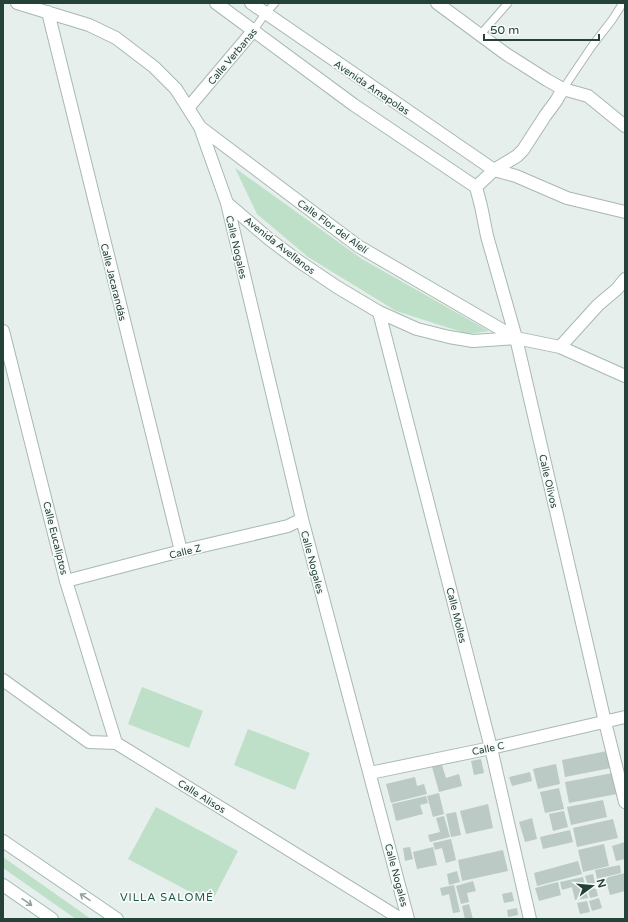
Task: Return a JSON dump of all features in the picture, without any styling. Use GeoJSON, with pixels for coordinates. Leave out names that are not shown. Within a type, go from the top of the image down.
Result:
{"type":"FeatureCollection","features":[{"type":"Feature","properties":{"kind":"street","name":"Avenida Avellanos"},"geometry":{"type":"LineString","coordinates":[[17,3],[89,25],[116,38],[154,66],[176,89],[200,127],[227,202],[268,239],[337,287],[379,312],[417,329],[449,338],[472,341],[516,338],[560,347],[625,376]]}},
{"type":"Feature","properties":{"kind":"street"},"geometry":{"type":"LineString","coordinates":[[216,3],[354,105],[476,187],[494,170],[517,156],[523,150],[563,89]]}},
{"type":"Feature","properties":{"kind":"street","name":"Avenida Amapolas"},"geometry":{"type":"LineString","coordinates":[[251,3],[494,170],[516,176],[567,198],[625,212]]}},
{"type":"Feature","properties":{"kind":"street"},"geometry":{"type":"LineString","coordinates":[[437,3],[506,54],[563,89],[588,96],[625,126]]}},
{"type":"Feature","properties":{"kind":"street","name":"Calle Jacarandás"},"geometry":{"type":"LineString","coordinates":[[48,12],[181,551]]}},
{"type":"Feature","properties":{"kind":"street","name":"Calle Verbanas"},"geometry":{"type":"LineString","coordinates":[[188,108],[253,31]]}},
{"type":"Feature","properties":{"kind":"street","name":"Calle Flor del Alelí"},"geometry":{"type":"LineString","coordinates":[[200,127],[358,246],[516,338]]}},
{"type":"Feature","properties":{"kind":"street","name":"Calle Olivos"},"geometry":{"type":"LineString","coordinates":[[476,187],[487,236],[516,338],[625,802]]}},
{"type":"Feature","properties":{"kind":"street","name":"Calle Nogales"},"geometry":{"type":"LineString","coordinates":[[227,202],[302,519],[408,919]]}},
{"type":"Feature","properties":{"kind":"street"},"geometry":{"type":"LineString","coordinates":[[560,347],[625,279]]}},
{"type":"Feature","properties":{"kind":"street","name":"Calle Molles"},"geometry":{"type":"LineString","coordinates":[[379,312],[491,748],[530,919]]}},
{"type":"Feature","properties":{"kind":"street","name":"Calle Eucaliptos"},"geometry":{"type":"LineString","coordinates":[[3,331],[66,581],[116,743]]}},
{"type":"Feature","properties":{"kind":"street","name":"Calle Z"},"geometry":{"type":"LineString","coordinates":[[66,581],[181,551],[288,526],[302,519]]}},
{"type":"Feature","properties":{"kind":"street","name":"Calle Alisos"},"geometry":{"type":"LineString","coordinates":[[3,680],[89,742],[116,743],[401,919]]}},
{"type":"Feature","properties":{"kind":"street","name":"Calle C"},"geometry":{"type":"LineString","coordinates":[[370,773],[491,748],[625,717]]}},
{"type":"Feature","properties":{"kind":"street"},"geometry":{"type":"LineString","coordinates":[[3,841],[118,919]]}},
{"type":"Feature","properties":{"kind":"street"},"geometry":{"type":"LineString","coordinates":[[3,885],[52,919]]}},
{"type":"Feature","properties":{"kind":"lane","name":"Calle Verbanas"},"geometry":{"type":"LineString","coordinates":[[253,31],[275,3]]}},
{"type":"Feature","properties":{"kind":"lane"},"geometry":{"type":"LineString","coordinates":[[480,35],[508,3]]}},
{"type":"Feature","properties":{"kind":"lane"},"geometry":{"type":"LineString","coordinates":[[563,89],[623,3]]}},
{"type":"Feature","properties":{"kind":"green space"},"geometry":{"type":"Polygon","coordinates":[[[235,168],[362,259],[489,331],[468,334],[396,311],[308,257],[257,214],[235,168]]]}},
{"type":"Feature","properties":{"kind":"green space"},"geometry":{"type":"Polygon","coordinates":[[[142,687],[203,711],[189,748],[128,724],[142,687]]]}},
{"type":"Feature","properties":{"kind":"green space"},"geometry":{"type":"Polygon","coordinates":[[[248,729],[310,753],[295,790],[234,765],[248,729]]]}},
{"type":"Feature","properties":{"kind":"green space"},"geometry":{"type":"Polygon","coordinates":[[[156,807],[238,851],[211,903],[128,859],[156,807]]]}},
{"type":"Feature","properties":{"kind":"green space"},"geometry":{"type":"Polygon","coordinates":[[[3,857],[91,919],[76,919],[3,868],[3,857]]]}},
{"type":"Feature","properties":{"kind":"building"},"geometry":{"type":"Polygon","coordinates":[[[607,751],[611,768],[565,777],[562,760],[607,751]]]}},
{"type":"Feature","properties":{"kind":"building"},"geometry":{"type":"Polygon","coordinates":[[[481,759],[484,773],[474,775],[471,761],[481,759]]]}},
{"type":"Feature","properties":{"kind":"building"},"geometry":{"type":"Polygon","coordinates":[[[556,764],[560,784],[538,789],[533,769],[556,764]]]}},
{"type":"Feature","properties":{"kind":"building"},"geometry":{"type":"Polygon","coordinates":[[[442,765],[446,778],[459,774],[462,786],[439,792],[432,767],[442,765]]]}},
{"type":"Feature","properties":{"kind":"building"},"geometry":{"type":"Polygon","coordinates":[[[530,772],[532,781],[512,786],[509,777],[530,772]]]}},
{"type":"Feature","properties":{"kind":"building"},"geometry":{"type":"Polygon","coordinates":[[[613,773],[617,794],[569,803],[565,782],[613,773]]]}},
{"type":"Feature","properties":{"kind":"building"},"geometry":{"type":"Polygon","coordinates":[[[415,777],[417,786],[424,784],[427,794],[391,803],[386,784],[415,777]]]}},
{"type":"Feature","properties":{"kind":"building"},"geometry":{"type":"Polygon","coordinates":[[[559,788],[564,809],[545,813],[540,792],[559,788]]]}},
{"type":"Feature","properties":{"kind":"building"},"geometry":{"type":"Polygon","coordinates":[[[439,793],[444,814],[433,817],[427,796],[439,793]]]}},
{"type":"Feature","properties":{"kind":"building"},"geometry":{"type":"Polygon","coordinates":[[[426,796],[428,803],[420,805],[423,814],[396,821],[392,804],[426,796]]]}},
{"type":"Feature","properties":{"kind":"building"},"geometry":{"type":"Polygon","coordinates":[[[603,800],[607,817],[571,825],[567,807],[603,800]]]}},
{"type":"Feature","properties":{"kind":"building"},"geometry":{"type":"Polygon","coordinates":[[[488,804],[493,828],[466,834],[460,811],[488,804]]]}},
{"type":"Feature","properties":{"kind":"building"},"geometry":{"type":"Polygon","coordinates":[[[564,811],[568,827],[553,831],[549,814],[564,811]]]}},
{"type":"Feature","properties":{"kind":"building"},"geometry":{"type":"Polygon","coordinates":[[[456,812],[461,835],[451,837],[446,814],[456,812]]]}},
{"type":"Feature","properties":{"kind":"building"},"geometry":{"type":"Polygon","coordinates":[[[444,816],[450,837],[430,842],[428,835],[440,832],[436,818],[444,816]]]}},
{"type":"Feature","properties":{"kind":"building"},"geometry":{"type":"Polygon","coordinates":[[[532,818],[537,839],[525,842],[519,822],[532,818]]]}},
{"type":"Feature","properties":{"kind":"building"},"geometry":{"type":"Polygon","coordinates":[[[613,819],[618,838],[577,847],[573,828],[613,819]]]}},
{"type":"Feature","properties":{"kind":"building"},"geometry":{"type":"Polygon","coordinates":[[[570,830],[573,842],[543,849],[540,837],[570,830]]]}},
{"type":"Feature","properties":{"kind":"building"},"geometry":{"type":"Polygon","coordinates":[[[451,839],[456,860],[446,863],[442,848],[435,850],[433,843],[451,839]]]}},
{"type":"Feature","properties":{"kind":"building"},"geometry":{"type":"Polygon","coordinates":[[[625,842],[625,859],[616,861],[612,846],[625,842]]]}},
{"type":"Feature","properties":{"kind":"building"},"geometry":{"type":"Polygon","coordinates":[[[604,844],[609,866],[583,872],[578,850],[604,844]]]}},
{"type":"Feature","properties":{"kind":"building"},"geometry":{"type":"Polygon","coordinates":[[[410,847],[413,859],[405,861],[403,848],[410,847]]]}},
{"type":"Feature","properties":{"kind":"building"},"geometry":{"type":"Polygon","coordinates":[[[433,847],[437,865],[417,869],[413,852],[433,847]]]}},
{"type":"Feature","properties":{"kind":"building"},"geometry":{"type":"Polygon","coordinates":[[[503,850],[508,871],[462,881],[458,860],[503,850]]]}},
{"type":"Feature","properties":{"kind":"building"},"geometry":{"type":"Polygon","coordinates":[[[578,861],[582,874],[537,886],[534,873],[578,861]]]}},
{"type":"Feature","properties":{"kind":"building"},"geometry":{"type":"Polygon","coordinates":[[[620,865],[621,873],[597,879],[595,870],[620,865]]]}},
{"type":"Feature","properties":{"kind":"building"},"geometry":{"type":"Polygon","coordinates":[[[457,871],[460,882],[449,885],[447,874],[457,871]]]}},
{"type":"Feature","properties":{"kind":"building"},"geometry":{"type":"Polygon","coordinates":[[[625,873],[625,891],[610,895],[605,878],[625,873]]]}},
{"type":"Feature","properties":{"kind":"building"},"geometry":{"type":"Polygon","coordinates":[[[593,874],[595,883],[588,885],[585,876],[593,874]]]}},
{"type":"Feature","properties":{"kind":"building"},"geometry":{"type":"Polygon","coordinates":[[[583,877],[588,898],[575,900],[572,887],[562,890],[560,882],[583,877]]]}},
{"type":"Feature","properties":{"kind":"building"},"geometry":{"type":"Polygon","coordinates":[[[473,881],[476,891],[467,893],[469,902],[461,904],[456,886],[473,881]]]}},
{"type":"Feature","properties":{"kind":"building"},"geometry":{"type":"Polygon","coordinates":[[[558,882],[561,895],[539,901],[535,888],[558,882]]]}},
{"type":"Feature","properties":{"kind":"building"},"geometry":{"type":"Polygon","coordinates":[[[454,885],[460,912],[453,913],[449,894],[442,896],[440,888],[454,885]]]}},
{"type":"Feature","properties":{"kind":"building"},"geometry":{"type":"Polygon","coordinates":[[[596,888],[598,896],[590,898],[588,890],[596,888]]]}},
{"type":"Feature","properties":{"kind":"building"},"geometry":{"type":"Polygon","coordinates":[[[512,892],[514,901],[504,903],[502,894],[512,892]]]}},
{"type":"Feature","properties":{"kind":"building"},"geometry":{"type":"Polygon","coordinates":[[[599,898],[602,908],[592,911],[589,901],[599,898]]]}},
{"type":"Feature","properties":{"kind":"building"},"geometry":{"type":"Polygon","coordinates":[[[587,901],[590,912],[580,914],[577,903],[587,901]]]}},
{"type":"Feature","properties":{"kind":"building"},"geometry":{"type":"Polygon","coordinates":[[[469,904],[473,919],[465,919],[462,906],[469,904]]]}},
{"type":"Feature","properties":{"kind":"building"},"geometry":{"type":"Polygon","coordinates":[[[517,908],[518,915],[508,917],[507,910],[517,908]]]}},
{"type":"Feature","properties":{"kind":"district","name":"VILLA SALOMÉ"},"geometry":{"type":"Point","coordinates":[167,897]}}]}
